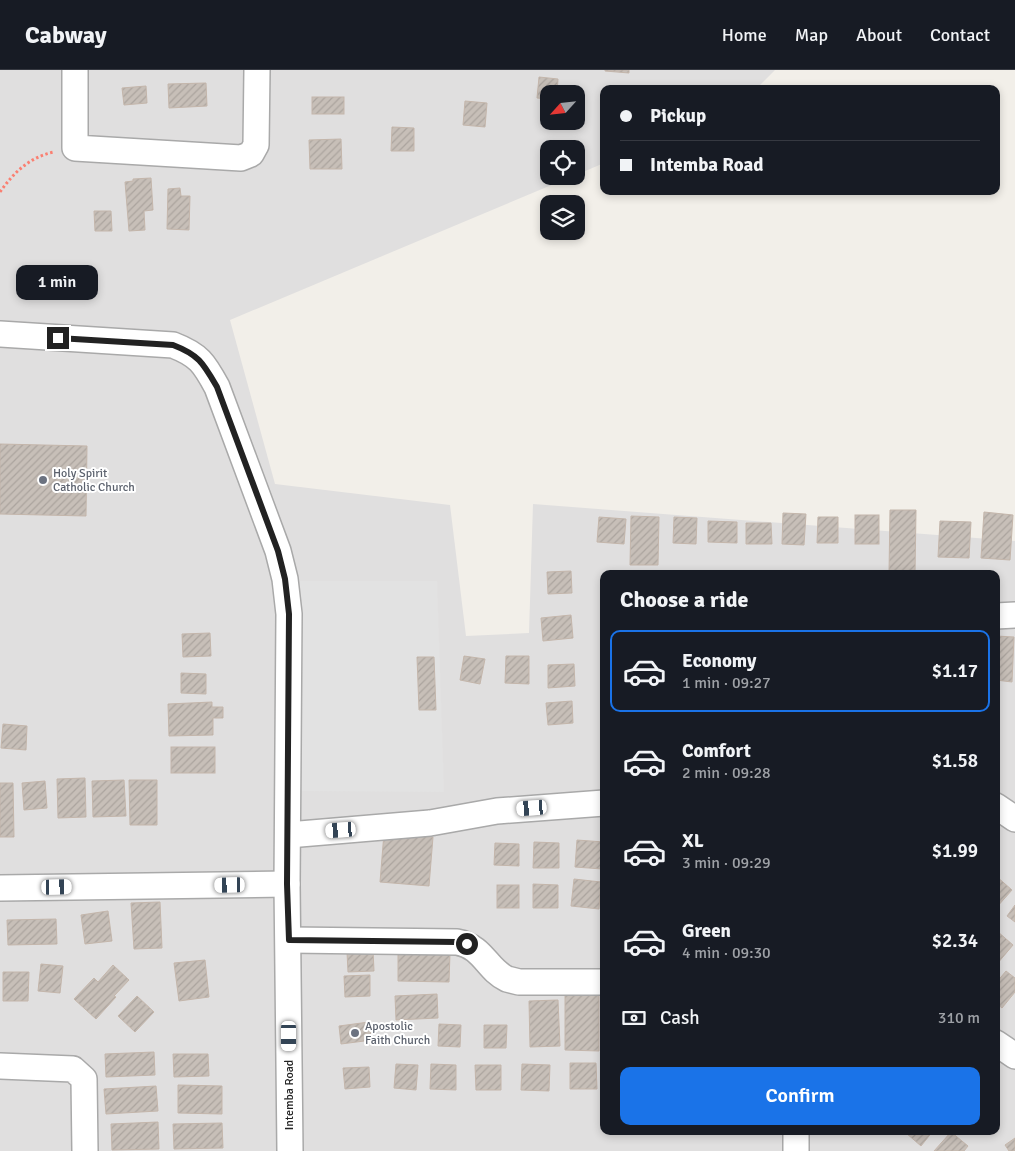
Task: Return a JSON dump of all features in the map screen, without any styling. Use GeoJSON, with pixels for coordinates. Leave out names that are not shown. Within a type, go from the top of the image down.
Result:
{"type":"FeatureCollection","features":[{"type":"Feature","properties":{"kind":"street"},"geometry":{"type":"LineString","coordinates":[[75,70],[75,148],[241,158],[251,154],[256,145],[257,70]]}},
{"type":"Feature","properties":{"kind":"street","name":"Intemba Road"},"geometry":{"type":"LineString","coordinates":[[0,334],[173,345],[191,352],[205,366],[217,387],[278,551],[285,579],[289,614],[287,884],[290,1151]]}},
{"type":"Feature","properties":{"kind":"street"},"geometry":{"type":"LineString","coordinates":[[1000,616],[1015,615]]}},
{"type":"Feature","properties":{"kind":"street"},"geometry":{"type":"LineString","coordinates":[[288,835],[430,823],[497,810],[600,802]]}},
{"type":"Feature","properties":{"kind":"street"},"geometry":{"type":"LineString","coordinates":[[1000,809],[1015,819]]}},
{"type":"Feature","properties":{"kind":"street"},"geometry":{"type":"LineString","coordinates":[[0,888],[287,884]]}},
{"type":"Feature","properties":{"kind":"street"},"geometry":{"type":"LineString","coordinates":[[289,940],[457,942],[467,944],[476,949],[507,979],[519,982],[600,982]]}},
{"type":"Feature","properties":{"kind":"street"},"geometry":{"type":"LineString","coordinates":[[1000,1046],[1015,1056]]}},
{"type":"Feature","properties":{"kind":"street"},"geometry":{"type":"LineString","coordinates":[[0,1066],[73,1070],[84,1079],[85,1151]]}},
{"type":"Feature","properties":{"kind":"street"},"geometry":{"type":"LineString","coordinates":[[796,1135],[796,1151]]}},
{"type":"Feature","properties":{"kind":"path"},"geometry":{"type":"LineString","coordinates":[[0,192],[23,165],[42,154],[75,148]]}},
{"type":"Feature","properties":{"kind":"shaded area"},"geometry":{"type":"Polygon","coordinates":[[[0,70],[775,70],[760,85],[600,85],[600,165],[585,171],[585,140],[540,140],[540,185],[552,185],[230,320],[275,484],[450,505],[466,636],[529,633],[533,504],[1015,541],[1015,1151],[0,1151],[0,70]]]}},
{"type":"Feature","properties":{"kind":"shaded area"},"geometry":{"type":"Polygon","coordinates":[[[300,581],[437,581],[444,792],[301,791],[300,581]]]}},
{"type":"Feature","properties":{"kind":"building"},"geometry":{"type":"Polygon","coordinates":[[[629,70],[629,73],[605,71],[629,70]]]}},
{"type":"Feature","properties":{"kind":"building"},"geometry":{"type":"Polygon","coordinates":[[[539,77],[558,79],[558,85],[540,85],[540,98],[537,98],[539,77]]]}},
{"type":"Feature","properties":{"kind":"building"},"geometry":{"type":"Polygon","coordinates":[[[206,83],[207,106],[169,108],[168,84],[206,83]]]}},
{"type":"Feature","properties":{"kind":"building"},"geometry":{"type":"Polygon","coordinates":[[[146,86],[147,103],[124,105],[122,88],[146,86]]]}},
{"type":"Feature","properties":{"kind":"building"},"geometry":{"type":"Polygon","coordinates":[[[312,97],[344,97],[344,114],[312,114],[312,97]]]}},
{"type":"Feature","properties":{"kind":"building"},"geometry":{"type":"Polygon","coordinates":[[[465,101],[487,103],[485,127],[463,125],[465,101]]]}},
{"type":"Feature","properties":{"kind":"building"},"geometry":{"type":"Polygon","coordinates":[[[392,127],[414,128],[414,151],[391,151],[392,127]]]}},
{"type":"Feature","properties":{"kind":"building"},"geometry":{"type":"Polygon","coordinates":[[[341,139],[342,169],[310,169],[309,140],[341,139]]]}},
{"type":"Feature","properties":{"kind":"building"},"geometry":{"type":"Polygon","coordinates":[[[151,178],[153,210],[144,211],[145,230],[129,231],[125,182],[133,181],[133,179],[151,178]]]}},
{"type":"Feature","properties":{"kind":"building"},"geometry":{"type":"Polygon","coordinates":[[[180,188],[181,196],[190,196],[189,230],[167,229],[168,189],[180,188]]]}},
{"type":"Feature","properties":{"kind":"building"},"geometry":{"type":"Polygon","coordinates":[[[94,211],[111,211],[112,231],[95,231],[94,211]]]}},
{"type":"Feature","properties":{"kind":"building","name":"Holy Spirit Catholic Church"},"geometry":{"type":"Polygon","coordinates":[[[0,444],[87,446],[86,516],[0,514],[0,444]]]}},
{"type":"Feature","properties":{"kind":"building"},"geometry":{"type":"Polygon","coordinates":[[[890,510],[916,510],[915,570],[889,570],[890,510]]]}},
{"type":"Feature","properties":{"kind":"building"},"geometry":{"type":"Polygon","coordinates":[[[984,512],[1013,515],[1010,560],[981,558],[984,512]]]}},
{"type":"Feature","properties":{"kind":"building"},"geometry":{"type":"Polygon","coordinates":[[[783,513],[806,514],[804,545],[782,544],[783,513]]]}},
{"type":"Feature","properties":{"kind":"building"},"geometry":{"type":"Polygon","coordinates":[[[855,515],[879,515],[879,544],[855,544],[855,515]]]}},
{"type":"Feature","properties":{"kind":"building"},"geometry":{"type":"Polygon","coordinates":[[[631,516],[659,517],[658,565],[630,565],[631,516]]]}},
{"type":"Feature","properties":{"kind":"building"},"geometry":{"type":"Polygon","coordinates":[[[599,517],[626,519],[624,544],[597,542],[599,517]]]}},
{"type":"Feature","properties":{"kind":"building"},"geometry":{"type":"Polygon","coordinates":[[[674,517],[697,518],[696,544],[673,543],[674,517]]]}},
{"type":"Feature","properties":{"kind":"building"},"geometry":{"type":"Polygon","coordinates":[[[818,517],[838,517],[838,543],[817,543],[818,517]]]}},
{"type":"Feature","properties":{"kind":"building"},"geometry":{"type":"Polygon","coordinates":[[[708,521],[737,522],[737,543],[708,542],[708,521]]]}},
{"type":"Feature","properties":{"kind":"building"},"geometry":{"type":"Polygon","coordinates":[[[940,521],[971,522],[969,558],[938,557],[940,521]]]}},
{"type":"Feature","properties":{"kind":"building"},"geometry":{"type":"Polygon","coordinates":[[[746,523],[771,523],[772,544],[746,544],[746,523]]]}},
{"type":"Feature","properties":{"kind":"building"},"geometry":{"type":"Polygon","coordinates":[[[571,571],[572,593],[548,594],[547,572],[571,571]]]}},
{"type":"Feature","properties":{"kind":"building"},"geometry":{"type":"Polygon","coordinates":[[[571,615],[573,638],[543,641],[541,618],[571,615]]]}},
{"type":"Feature","properties":{"kind":"building"},"geometry":{"type":"Polygon","coordinates":[[[210,633],[211,656],[183,657],[182,634],[210,633]]]}},
{"type":"Feature","properties":{"kind":"building"},"geometry":{"type":"Polygon","coordinates":[[[1000,636],[1014,637],[1012,682],[1000,680],[1000,636]]]}},
{"type":"Feature","properties":{"kind":"building"},"geometry":{"type":"Polygon","coordinates":[[[464,656],[485,659],[480,684],[460,680],[464,656]]]}},
{"type":"Feature","properties":{"kind":"building"},"geometry":{"type":"Polygon","coordinates":[[[506,656],[529,656],[529,684],[505,683],[506,656]]]}},
{"type":"Feature","properties":{"kind":"building"},"geometry":{"type":"Polygon","coordinates":[[[417,657],[434,657],[436,710],[419,710],[417,657]]]}},
{"type":"Feature","properties":{"kind":"building"},"geometry":{"type":"Polygon","coordinates":[[[574,664],[575,686],[548,688],[548,665],[574,664]]]}},
{"type":"Feature","properties":{"kind":"building"},"geometry":{"type":"Polygon","coordinates":[[[181,673],[206,674],[206,694],[181,693],[181,673]]]}},
{"type":"Feature","properties":{"kind":"building"},"geometry":{"type":"Polygon","coordinates":[[[572,701],[573,723],[548,725],[546,703],[572,701]]]}},
{"type":"Feature","properties":{"kind":"building"},"geometry":{"type":"Polygon","coordinates":[[[212,702],[212,707],[223,707],[223,718],[213,718],[213,735],[169,736],[168,704],[212,702]]]}},
{"type":"Feature","properties":{"kind":"building"},"geometry":{"type":"Polygon","coordinates":[[[3,724],[27,726],[26,750],[1,748],[3,724]]]}},
{"type":"Feature","properties":{"kind":"building"},"geometry":{"type":"Polygon","coordinates":[[[171,747],[215,747],[215,773],[171,773],[171,747]]]}},
{"type":"Feature","properties":{"kind":"building"},"geometry":{"type":"Polygon","coordinates":[[[85,778],[86,817],[58,818],[57,779],[85,778]]]}},
{"type":"Feature","properties":{"kind":"building"},"geometry":{"type":"Polygon","coordinates":[[[124,780],[126,816],[93,817],[92,781],[124,780]]]}},
{"type":"Feature","properties":{"kind":"building"},"geometry":{"type":"Polygon","coordinates":[[[129,780],[157,780],[157,825],[130,825],[129,780]]]}},
{"type":"Feature","properties":{"kind":"building"},"geometry":{"type":"Polygon","coordinates":[[[45,781],[47,808],[24,810],[22,783],[45,781]]]}},
{"type":"Feature","properties":{"kind":"building"},"geometry":{"type":"Polygon","coordinates":[[[0,783],[13,783],[14,837],[0,837],[0,783]]]}},
{"type":"Feature","properties":{"kind":"building"},"geometry":{"type":"Polygon","coordinates":[[[384,833],[433,837],[429,886],[380,882],[384,833]]]}},
{"type":"Feature","properties":{"kind":"building"},"geometry":{"type":"Polygon","coordinates":[[[577,840],[600,842],[600,869],[575,867],[577,840]]]}},
{"type":"Feature","properties":{"kind":"building"},"geometry":{"type":"Polygon","coordinates":[[[534,842],[559,843],[559,868],[533,868],[534,842]]]}},
{"type":"Feature","properties":{"kind":"building"},"geometry":{"type":"Polygon","coordinates":[[[495,843],[519,844],[519,866],[494,865],[495,843]]]}},
{"type":"Feature","properties":{"kind":"building"},"geometry":{"type":"Polygon","coordinates":[[[574,879],[600,882],[599,909],[571,906],[574,879]]]}},
{"type":"Feature","properties":{"kind":"building"},"geometry":{"type":"Polygon","coordinates":[[[1000,880],[1012,890],[1000,904],[1000,880]]]}},
{"type":"Feature","properties":{"kind":"building"},"geometry":{"type":"Polygon","coordinates":[[[533,884],[558,885],[558,908],[533,908],[533,884]]]}},
{"type":"Feature","properties":{"kind":"building"},"geometry":{"type":"Polygon","coordinates":[[[497,885],[519,885],[519,908],[497,908],[497,885]]]}},
{"type":"Feature","properties":{"kind":"building"},"geometry":{"type":"Polygon","coordinates":[[[160,902],[162,948],[134,949],[131,903],[160,902]]]}},
{"type":"Feature","properties":{"kind":"building"},"geometry":{"type":"Polygon","coordinates":[[[1015,905],[1015,922],[1007,916],[1015,905]]]}},
{"type":"Feature","properties":{"kind":"building"},"geometry":{"type":"Polygon","coordinates":[[[108,911],[112,941],[85,944],[81,915],[108,911]]]}},
{"type":"Feature","properties":{"kind":"building"},"geometry":{"type":"Polygon","coordinates":[[[56,919],[57,944],[8,945],[7,920],[56,919]]]}},
{"type":"Feature","properties":{"kind":"building"},"geometry":{"type":"Polygon","coordinates":[[[1000,934],[1013,945],[1000,960],[1000,934]]]}},
{"type":"Feature","properties":{"kind":"building"},"geometry":{"type":"Polygon","coordinates":[[[373,950],[374,971],[348,972],[347,952],[373,950]]]}},
{"type":"Feature","properties":{"kind":"building"},"geometry":{"type":"Polygon","coordinates":[[[398,952],[450,953],[449,982],[398,981],[398,952]]]}},
{"type":"Feature","properties":{"kind":"building"},"geometry":{"type":"Polygon","coordinates":[[[205,960],[209,997],[179,1001],[174,963],[205,960]]]}},
{"type":"Feature","properties":{"kind":"building"},"geometry":{"type":"Polygon","coordinates":[[[41,964],[63,966],[60,993],[38,991],[41,964]]]}},
{"type":"Feature","properties":{"kind":"building"},"geometry":{"type":"Polygon","coordinates":[[[113,965],[129,980],[96,1019],[74,999],[94,978],[98,982],[113,965]]]}},
{"type":"Feature","properties":{"kind":"building"},"geometry":{"type":"Polygon","coordinates":[[[1006,971],[1015,978],[1015,992],[1002,1008],[1000,1006],[1000,978],[1006,971]]]}},
{"type":"Feature","properties":{"kind":"building"},"geometry":{"type":"Polygon","coordinates":[[[3,972],[29,972],[28,1001],[3,1001],[3,972]]]}},
{"type":"Feature","properties":{"kind":"building"},"geometry":{"type":"Polygon","coordinates":[[[370,975],[370,996],[345,997],[344,976],[370,975]]]}},
{"type":"Feature","properties":{"kind":"building"},"geometry":{"type":"Polygon","coordinates":[[[437,994],[438,1018],[396,1020],[395,996],[437,994]]]}},
{"type":"Feature","properties":{"kind":"building"},"geometry":{"type":"Polygon","coordinates":[[[565,994],[599,994],[599,1051],[565,1050],[565,994]]]}},
{"type":"Feature","properties":{"kind":"building"},"geometry":{"type":"Polygon","coordinates":[[[137,996],[154,1012],[135,1032],[118,1016],[137,996]]]}},
{"type":"Feature","properties":{"kind":"building"},"geometry":{"type":"Polygon","coordinates":[[[558,1000],[560,1046],[530,1047],[529,1001],[558,1000]]]}},
{"type":"Feature","properties":{"kind":"building","name":"Apostolic Faith Church"},"geometry":{"type":"Polygon","coordinates":[[[369,1022],[372,1040],[341,1044],[339,1026],[369,1022]]]}},
{"type":"Feature","properties":{"kind":"building"},"geometry":{"type":"Polygon","coordinates":[[[439,1024],[461,1025],[460,1047],[438,1046],[439,1024]]]}},
{"type":"Feature","properties":{"kind":"building"},"geometry":{"type":"Polygon","coordinates":[[[484,1025],[507,1025],[506,1048],[484,1048],[484,1025]]]}},
{"type":"Feature","properties":{"kind":"building"},"geometry":{"type":"Polygon","coordinates":[[[154,1052],[155,1075],[106,1077],[105,1054],[154,1052]]]}},
{"type":"Feature","properties":{"kind":"building"},"geometry":{"type":"Polygon","coordinates":[[[173,1054],[208,1054],[209,1076],[174,1077],[173,1054]]]}},
{"type":"Feature","properties":{"kind":"building"},"geometry":{"type":"Polygon","coordinates":[[[570,1063],[596,1063],[597,1089],[570,1089],[570,1063]]]}},
{"type":"Feature","properties":{"kind":"building"},"geometry":{"type":"Polygon","coordinates":[[[396,1064],[418,1065],[416,1090],[394,1088],[396,1064]]]}},
{"type":"Feature","properties":{"kind":"building"},"geometry":{"type":"Polygon","coordinates":[[[431,1064],[456,1065],[456,1090],[430,1089],[431,1064]]]}},
{"type":"Feature","properties":{"kind":"building"},"geometry":{"type":"Polygon","coordinates":[[[522,1064],[550,1065],[549,1091],[521,1090],[522,1064]]]}},
{"type":"Feature","properties":{"kind":"building"},"geometry":{"type":"Polygon","coordinates":[[[475,1065],[501,1065],[501,1090],[476,1090],[475,1065]]]}},
{"type":"Feature","properties":{"kind":"building"},"geometry":{"type":"Polygon","coordinates":[[[369,1067],[370,1087],[345,1089],[343,1068],[369,1067]]]}},
{"type":"Feature","properties":{"kind":"building"},"geometry":{"type":"Polygon","coordinates":[[[178,1085],[222,1086],[222,1114],[178,1113],[178,1085]]]}},
{"type":"Feature","properties":{"kind":"building"},"geometry":{"type":"Polygon","coordinates":[[[156,1086],[158,1111],[106,1114],[104,1089],[156,1086]]]}},
{"type":"Feature","properties":{"kind":"building"},"geometry":{"type":"Polygon","coordinates":[[[158,1122],[159,1149],[112,1150],[111,1124],[158,1122]]]}},
{"type":"Feature","properties":{"kind":"building"},"geometry":{"type":"Polygon","coordinates":[[[222,1123],[223,1148],[174,1149],[173,1124],[222,1123]]]}},
{"type":"Feature","properties":{"kind":"building"},"geometry":{"type":"Polygon","coordinates":[[[908,1135],[930,1135],[921,1146],[908,1135]]]}},
{"type":"Feature","properties":{"kind":"building"},"geometry":{"type":"Polygon","coordinates":[[[948,1135],[955,1135],[968,1146],[964,1151],[934,1151],[948,1135]]]}},
{"type":"Feature","properties":{"kind":"building"},"geometry":{"type":"Polygon","coordinates":[[[1015,1138],[1015,1151],[1009,1151],[1005,1145],[1015,1138]]]}},
{"type":"Feature","properties":{"kind":"place","name":"Holy Spirit Catholic Church"},"geometry":{"type":"Point","coordinates":[43,480]}},
{"type":"Feature","properties":{"kind":"place","name":"Apostolic Faith Church"},"geometry":{"type":"Point","coordinates":[355,1033]}},
{"type":"Feature","properties":{"kind":"route"},"geometry":{"type":"LineString","coordinates":[[58,338],[173,345],[191,352],[205,366],[217,387],[278,551],[285,579],[289,614],[287,884],[289,940],[457,942],[467,944]]}}]}
